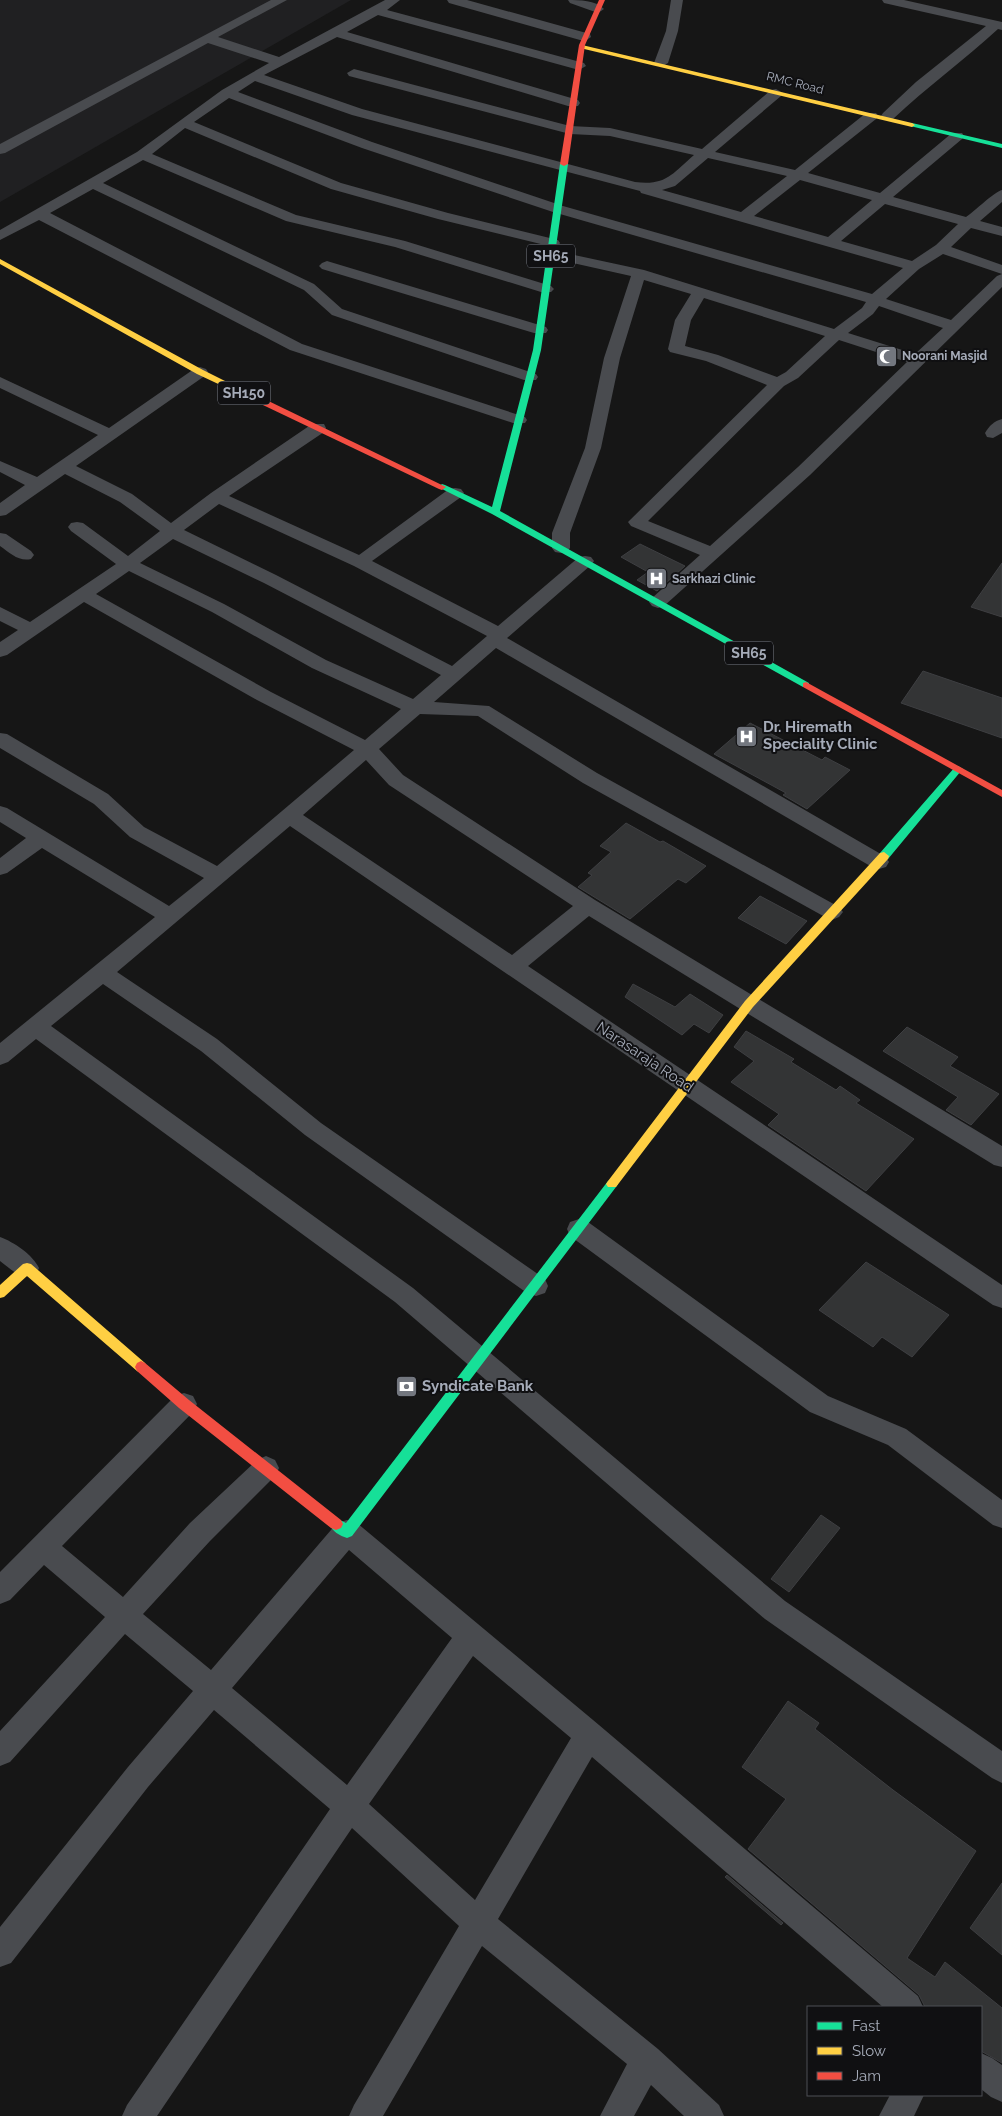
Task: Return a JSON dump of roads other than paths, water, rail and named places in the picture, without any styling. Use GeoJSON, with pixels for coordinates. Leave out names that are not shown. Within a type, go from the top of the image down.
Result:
{"type":"FeatureCollection","features":[{"type":"Feature","properties":{"kind":"main road","name":"SH65"},"geometry":{"type":"LineString","coordinates":[[600,4],[583,43],[540,330],[530,377],[495,512],[1002,794]]}},
{"type":"Feature","properties":{"kind":"main road","name":"RMC Road"},"geometry":{"type":"LineString","coordinates":[[583,43],[1002,145]]}},
{"type":"Feature","properties":{"kind":"main road","name":"RMC Road"},"geometry":{"type":"LineString","coordinates":[[583,43],[776,93],[1002,145]]}},
{"type":"Feature","properties":{"kind":"main road","name":"SH150"},"geometry":{"type":"LineString","coordinates":[[0,261],[200,372],[495,512]]}},
{"type":"Feature","properties":{"kind":"main road"},"geometry":{"type":"LineString","coordinates":[[0,1294],[27,1268],[184,1404],[347,1532],[749,1004],[879,862],[926,804],[958,769]]}},
{"type":"Feature","properties":{"kind":"street"},"geometry":{"type":"LineString","coordinates":[[0,150],[206,38],[281,0]]}},
{"type":"Feature","properties":{"kind":"street"},"geometry":{"type":"LineString","coordinates":[[0,236],[142,155],[184,123],[254,76],[274,67],[394,0]]}},
{"type":"Feature","properties":{"kind":"street"},"geometry":{"type":"LineString","coordinates":[[453,0],[583,43]]}},
{"type":"Feature","properties":{"kind":"street"},"geometry":{"type":"LineString","coordinates":[[574,0],[600,4]]}},
{"type":"Feature","properties":{"kind":"street"},"geometry":{"type":"LineString","coordinates":[[661,63],[672,31],[677,0]]}},
{"type":"Feature","properties":{"kind":"street"},"geometry":{"type":"LineString","coordinates":[[894,1],[999,26]]}},
{"type":"Feature","properties":{"kind":"street"},"geometry":{"type":"LineString","coordinates":[[376,11],[579,66]]}},
{"type":"Feature","properties":{"kind":"street"},"geometry":{"type":"LineString","coordinates":[[888,116],[921,85],[999,26]]}},
{"type":"Feature","properties":{"kind":"street"},"geometry":{"type":"LineString","coordinates":[[334,32],[573,103]]}},
{"type":"Feature","properties":{"kind":"street"},"geometry":{"type":"LineString","coordinates":[[206,38],[280,62]]}},
{"type":"Feature","properties":{"kind":"street"},"geometry":{"type":"LineString","coordinates":[[354,73],[570,130],[610,132],[796,174],[1002,232]]}},
{"type":"Feature","properties":{"kind":"street"},"geometry":{"type":"LineString","coordinates":[[254,76],[357,112],[634,186],[743,218],[832,241],[914,266]]}},
{"type":"Feature","properties":{"kind":"street"},"geometry":{"type":"LineString","coordinates":[[227,93],[367,145],[558,209],[875,300],[953,326]]}},
{"type":"Feature","properties":{"kind":"street"},"geometry":{"type":"LineString","coordinates":[[634,186],[658,188],[670,183],[776,93]]}},
{"type":"Feature","properties":{"kind":"street"},"geometry":{"type":"LineString","coordinates":[[743,218],[871,116]]}},
{"type":"Feature","properties":{"kind":"street"},"geometry":{"type":"LineString","coordinates":[[184,123],[336,186],[639,273],[918,360]]}},
{"type":"Feature","properties":{"kind":"street"},"geometry":{"type":"LineString","coordinates":[[832,241],[957,136]]}},
{"type":"Feature","properties":{"kind":"street"},"geometry":{"type":"LineString","coordinates":[[142,155],[291,218],[400,244],[546,289]]}},
{"type":"Feature","properties":{"kind":"street"},"geometry":{"type":"LineString","coordinates":[[92,183],[309,287],[337,312],[530,377]]}},
{"type":"Feature","properties":{"kind":"street"},"geometry":{"type":"LineString","coordinates":[[713,554],[637,522],[778,383],[792,375],[838,334],[868,311],[875,300],[914,266],[941,248],[968,222],[986,210],[1002,194]]}},
{"type":"Feature","properties":{"kind":"street"},"geometry":{"type":"LineString","coordinates":[[38,214],[296,347],[519,420]]}},
{"type":"Feature","properties":{"kind":"street"},"geometry":{"type":"LineString","coordinates":[[941,248],[1002,270]]}},
{"type":"Feature","properties":{"kind":"street"},"geometry":{"type":"LineString","coordinates":[[328,266],[540,330]]}},
{"type":"Feature","properties":{"kind":"street"},"geometry":{"type":"LineString","coordinates":[[561,548],[562,533],[593,448],[612,358],[639,273]]}},
{"type":"Feature","properties":{"kind":"street"},"geometry":{"type":"LineString","coordinates":[[658,602],[804,471],[1002,279]]}},
{"type":"Feature","properties":{"kind":"street"},"geometry":{"type":"LineString","coordinates":[[700,292],[683,320],[676,349],[712,358],[778,383]]}},
{"type":"Feature","properties":{"kind":"street"},"geometry":{"type":"LineString","coordinates":[[0,511],[200,372]]}},
{"type":"Feature","properties":{"kind":"street"},"geometry":{"type":"LineString","coordinates":[[0,382],[110,435]]}},
{"type":"Feature","properties":{"kind":"street"},"geometry":{"type":"LineString","coordinates":[[0,651],[128,564],[217,497],[318,428]]}},
{"type":"Feature","properties":{"kind":"street"},"geometry":{"type":"LineString","coordinates":[[0,466],[31,481],[35,487]]}},
{"type":"Feature","properties":{"kind":"street"},"geometry":{"type":"LineString","coordinates":[[64,467],[126,498],[171,531],[270,579],[453,674]]}},
{"type":"Feature","properties":{"kind":"street"},"geometry":{"type":"LineString","coordinates":[[360,562],[455,493]]}},
{"type":"Feature","properties":{"kind":"street"},"geometry":{"type":"LineString","coordinates":[[217,497],[360,562],[498,637],[879,862]]}},
{"type":"Feature","properties":{"kind":"street"},"geometry":{"type":"LineString","coordinates":[[77,528],[128,564],[218,608],[319,664],[414,707],[482,710],[590,778],[832,912]]}},
{"type":"Feature","properties":{"kind":"street"},"geometry":{"type":"LineString","coordinates":[[0,538],[25,556]]}},
{"type":"Feature","properties":{"kind":"street"},"geometry":{"type":"LineString","coordinates":[[4,1048],[35,1026],[218,876],[585,561]]}},
{"type":"Feature","properties":{"kind":"street"},"geometry":{"type":"LineString","coordinates":[[82,594],[264,696],[366,748],[396,780],[588,905],[1002,1158]]}},
{"type":"Feature","properties":{"kind":"street"},"geometry":{"type":"LineString","coordinates":[[0,613],[31,630]]}},
{"type":"Feature","properties":{"kind":"street"},"geometry":{"type":"LineString","coordinates":[[0,739],[101,799],[138,832],[218,876]]}},
{"type":"Feature","properties":{"kind":"street"},"geometry":{"type":"LineString","coordinates":[[0,813],[169,916]]}},
{"type":"Feature","properties":{"kind":"street","name":"Narasaraja Road"},"geometry":{"type":"LineString","coordinates":[[288,815],[1002,1298]]}},
{"type":"Feature","properties":{"kind":"street"},"geometry":{"type":"LineString","coordinates":[[0,868],[41,838]]}},
{"type":"Feature","properties":{"kind":"street"},"geometry":{"type":"LineString","coordinates":[[512,967],[588,905]]}},
{"type":"Feature","properties":{"kind":"street"},"geometry":{"type":"LineString","coordinates":[[101,972],[209,1045],[313,1129],[536,1286]]}},
{"type":"Feature","properties":{"kind":"street"},"geometry":{"type":"LineString","coordinates":[[35,1026],[404,1295],[775,1610],[1002,1768]]}},
{"type":"Feature","properties":{"kind":"street"},"geometry":{"type":"LineString","coordinates":[[579,1229],[819,1404],[897,1436],[1002,1516]]}},
{"type":"Feature","properties":{"kind":"street"},"geometry":{"type":"LineString","coordinates":[[0,1247],[27,1268]]}},
{"type":"Feature","properties":{"kind":"street"},"geometry":{"type":"LineString","coordinates":[[0,1591],[184,1404]]}},
{"type":"Feature","properties":{"kind":"street"},"geometry":{"type":"LineString","coordinates":[[0,1752],[200,1532],[266,1468]]}},
{"type":"Feature","properties":{"kind":"street"},"geometry":{"type":"LineString","coordinates":[[0,1952],[138,1777],[347,1532],[907,2006]]}},
{"type":"Feature","properties":{"kind":"street"},"geometry":{"type":"LineString","coordinates":[[43,1547],[350,1806],[478,1923],[647,2060],[708,2116]]}},
{"type":"Feature","properties":{"kind":"street"},"geometry":{"type":"LineString","coordinates":[[138,2116],[350,1806],[470,1635]]}},
{"type":"Feature","properties":{"kind":"street"},"geometry":{"type":"LineString","coordinates":[[365,2116],[589,1735]]}},
{"type":"Feature","properties":{"kind":"street"},"geometry":{"type":"LineString","coordinates":[[616,2116],[647,2060]]}},
{"type":"Feature","properties":{"kind":"street"},"geometry":{"type":"LineString","coordinates":[[982,2069],[1002,2086]]}},
{"type":"Feature","properties":{"kind":"street"},"geometry":{"type":"LineString","coordinates":[[896,2116],[907,2096]]}},
{"type":"Feature","properties":{"kind":"place","name":"Noorani Masjid"},"geometry":{"type":"Point","coordinates":[886,356]}},
{"type":"Feature","properties":{"kind":"place","name":"Sarkhazi Clinic"},"geometry":{"type":"Point","coordinates":[656,579]}},
{"type":"Feature","properties":{"kind":"place","name":"Dr. Hiremath Speciality Clinic"},"geometry":{"type":"Point","coordinates":[747,736]}},
{"type":"Feature","properties":{"kind":"place","name":"Syndicate Bank"},"geometry":{"type":"Point","coordinates":[406,1386]}}]}
